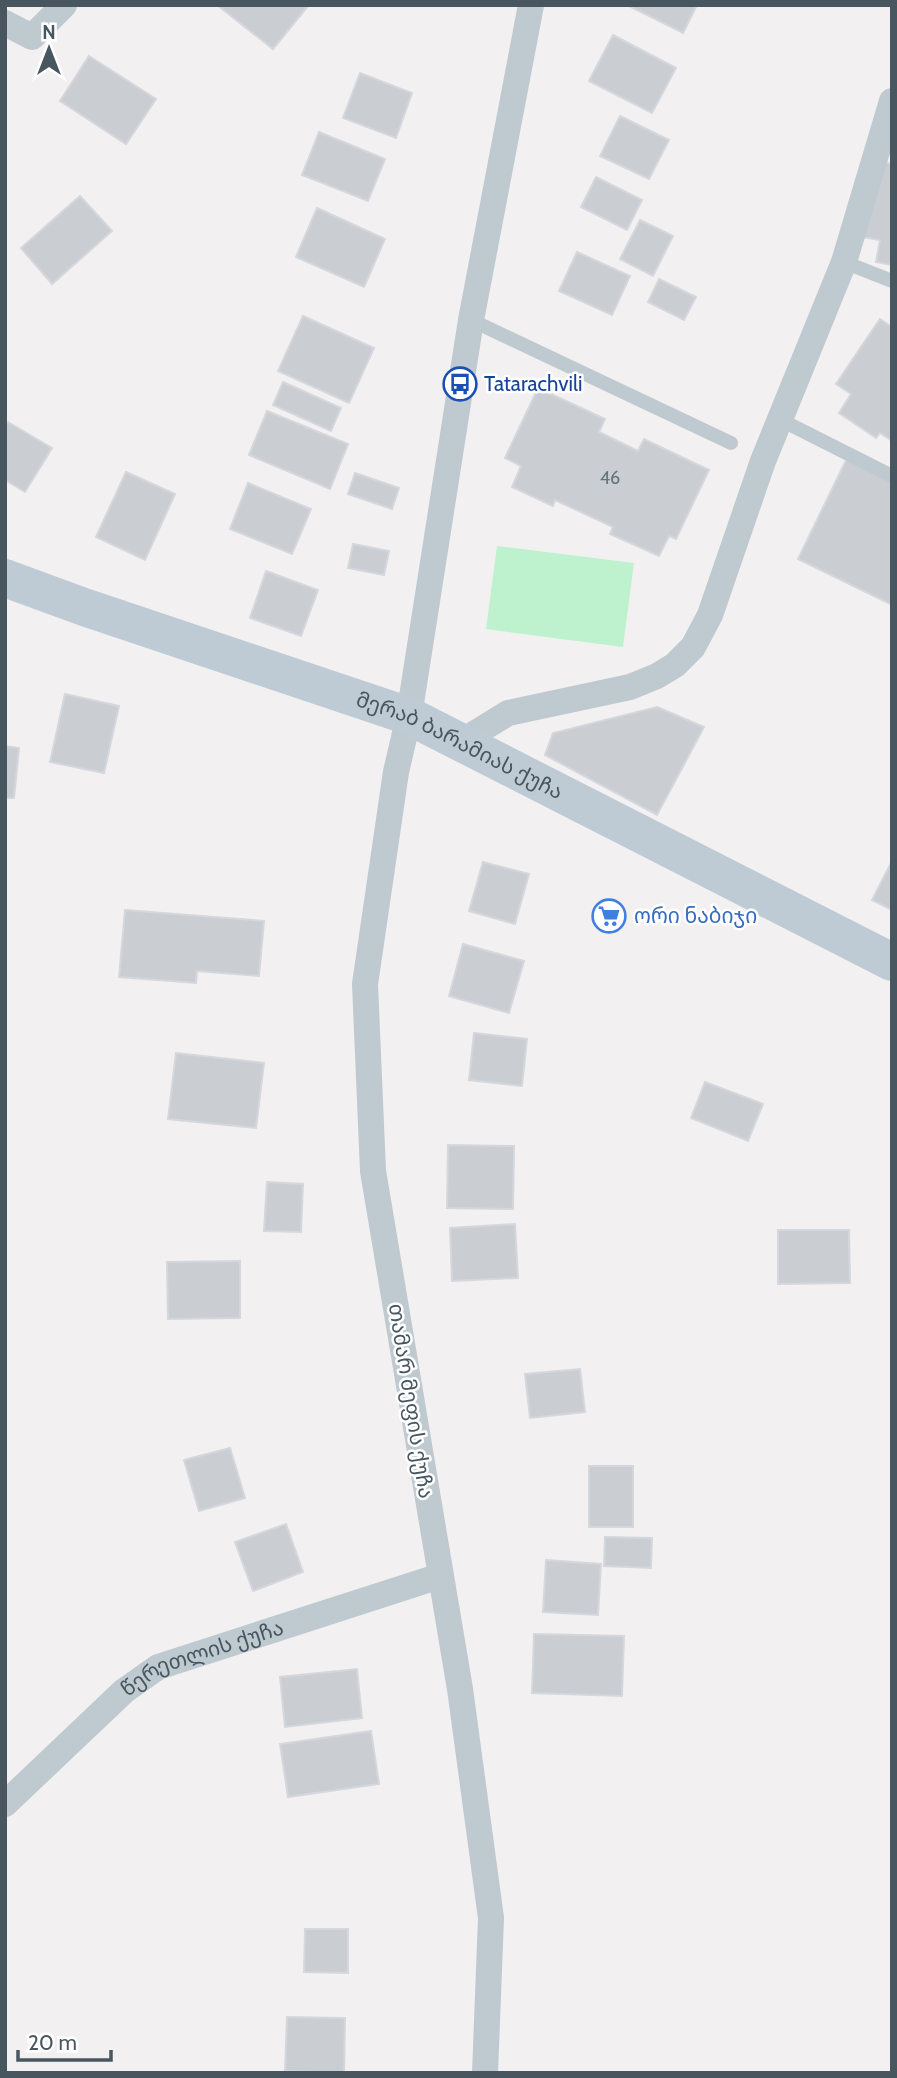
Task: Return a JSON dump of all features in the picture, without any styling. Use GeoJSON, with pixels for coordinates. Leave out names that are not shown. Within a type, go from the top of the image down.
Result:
{"type":"FeatureCollection","features":[{"type":"Feature","properties":{"kind":"main road","name":"მერაბ ბარამიას ქუჩა"},"geometry":{"type":"LineString","coordinates":[[5,578],[461,742],[892,962]]}},
{"type":"Feature","properties":{"kind":"street"},"geometry":{"type":"LineString","coordinates":[[5,23],[32,37],[64,5]]}},
{"type":"Feature","properties":{"kind":"street","name":"თამარ მეფის ქუჩა"},"geometry":{"type":"LineString","coordinates":[[485,2073],[491,1917],[460,1689],[373,1171],[365,984],[396,772],[408,723],[471,320],[531,5]]}},
{"type":"Feature","properties":{"kind":"street"},"geometry":{"type":"LineString","coordinates":[[461,742],[508,713],[630,687],[648,680],[675,665],[694,647],[710,615],[779,419],[844,262],[891,110]]}},
{"type":"Feature","properties":{"kind":"street","name":"წერეთლის ქუჩა"},"geometry":{"type":"LineString","coordinates":[[5,1804],[124,1691],[158,1667],[440,1576]]}},
{"type":"Feature","properties":{"kind":"lane"},"geometry":{"type":"LineString","coordinates":[[844,262],[892,281]]}},
{"type":"Feature","properties":{"kind":"lane"},"geometry":{"type":"LineString","coordinates":[[471,320],[731,443]]}},
{"type":"Feature","properties":{"kind":"lane"},"geometry":{"type":"LineString","coordinates":[[779,419],[892,476]]}},
{"type":"Feature","properties":{"kind":"green space"},"geometry":{"type":"Polygon","coordinates":[[[497,546],[634,563],[623,647],[486,629],[497,546]]]}},
{"type":"Feature","properties":{"kind":"building"},"geometry":{"type":"Polygon","coordinates":[[[217,5],[306,5],[308,6],[273,49],[217,5]]]}},
{"type":"Feature","properties":{"kind":"building"},"geometry":{"type":"Polygon","coordinates":[[[627,5],[697,5],[683,33],[627,5]]]}},
{"type":"Feature","properties":{"kind":"building"},"geometry":{"type":"Polygon","coordinates":[[[613,35],[676,68],[652,113],[589,81],[613,35]]]}},
{"type":"Feature","properties":{"kind":"building"},"geometry":{"type":"Polygon","coordinates":[[[89,56],[156,99],[126,144],[60,101],[89,56]]]}},
{"type":"Feature","properties":{"kind":"building"},"geometry":{"type":"Polygon","coordinates":[[[360,73],[412,93],[396,138],[343,118],[360,73]]]}},
{"type":"Feature","properties":{"kind":"building"},"geometry":{"type":"Polygon","coordinates":[[[620,116],[669,140],[649,179],[600,156],[620,116]]]}},
{"type":"Feature","properties":{"kind":"building"},"geometry":{"type":"Polygon","coordinates":[[[319,132],[385,159],[368,201],[302,175],[319,132]]]}},
{"type":"Feature","properties":{"kind":"building"},"geometry":{"type":"Polygon","coordinates":[[[875,161],[892,164],[892,265],[876,262],[880,240],[861,237],[875,161]]]}},
{"type":"Feature","properties":{"kind":"building"},"geometry":{"type":"Polygon","coordinates":[[[596,177],[642,200],[627,230],[581,207],[596,177]]]}},
{"type":"Feature","properties":{"kind":"building"},"geometry":{"type":"Polygon","coordinates":[[[80,196],[112,231],[52,284],[21,248],[80,196]]]}},
{"type":"Feature","properties":{"kind":"building"},"geometry":{"type":"Polygon","coordinates":[[[317,208],[385,239],[364,287],[296,257],[317,208]]]}},
{"type":"Feature","properties":{"kind":"building"},"geometry":{"type":"Polygon","coordinates":[[[640,220],[673,236],[653,276],[620,259],[640,220]]]}},
{"type":"Feature","properties":{"kind":"building"},"geometry":{"type":"Polygon","coordinates":[[[577,252],[630,276],[612,315],[559,291],[577,252]]]}},
{"type":"Feature","properties":{"kind":"building"},"geometry":{"type":"Polygon","coordinates":[[[659,279],[696,297],[684,320],[648,302],[659,279]]]}},
{"type":"Feature","properties":{"kind":"building"},"geometry":{"type":"Polygon","coordinates":[[[303,316],[374,348],[349,403],[278,371],[303,316]]]}},
{"type":"Feature","properties":{"kind":"building"},"geometry":{"type":"Polygon","coordinates":[[[880,319],[892,327],[892,441],[880,433],[876,438],[839,413],[851,394],[836,384],[880,319]]]}},
{"type":"Feature","properties":{"kind":"building"},"geometry":{"type":"Polygon","coordinates":[[[283,382],[341,408],[331,431],[273,405],[283,382]]]}},
{"type":"Feature","properties":{"kind":"building"},"geometry":{"type":"Polygon","coordinates":[[[538,388],[605,419],[599,432],[638,451],[644,439],[709,470],[676,539],[669,536],[659,556],[610,534],[613,527],[555,500],[553,506],[512,487],[521,466],[505,458],[538,388]]]}},
{"type":"Feature","properties":{"kind":"building"},"geometry":{"type":"Polygon","coordinates":[[[267,411],[348,444],[330,489],[249,455],[267,411]]]}},
{"type":"Feature","properties":{"kind":"building"},"geometry":{"type":"Polygon","coordinates":[[[8,422],[52,448],[25,492],[5,480],[5,426],[8,422]]]}},
{"type":"Feature","properties":{"kind":"building"},"geometry":{"type":"Polygon","coordinates":[[[850,452],[892,472],[892,605],[798,559],[850,452]]]}},
{"type":"Feature","properties":{"kind":"building"},"geometry":{"type":"Polygon","coordinates":[[[126,472],[175,494],[145,560],[96,537],[126,472]]]}},
{"type":"Feature","properties":{"kind":"building"},"geometry":{"type":"Polygon","coordinates":[[[355,473],[399,488],[392,509],[348,494],[355,473]]]}},
{"type":"Feature","properties":{"kind":"building"},"geometry":{"type":"Polygon","coordinates":[[[248,483],[311,509],[292,554],[230,529],[248,483]]]}},
{"type":"Feature","properties":{"kind":"building"},"geometry":{"type":"Polygon","coordinates":[[[353,544],[389,551],[384,575],[348,568],[353,544]]]}},
{"type":"Feature","properties":{"kind":"building"},"geometry":{"type":"Polygon","coordinates":[[[266,571],[318,590],[301,636],[250,618],[266,571]]]}},
{"type":"Feature","properties":{"kind":"building"},"geometry":{"type":"Polygon","coordinates":[[[65,694],[119,706],[104,773],[50,762],[65,694]]]}},
{"type":"Feature","properties":{"kind":"building"},"geometry":{"type":"Polygon","coordinates":[[[657,707],[704,727],[657,815],[545,755],[553,733],[657,707]]]}},
{"type":"Feature","properties":{"kind":"building"},"geometry":{"type":"Polygon","coordinates":[[[5,746],[19,748],[14,798],[5,798],[5,746]]]}},
{"type":"Feature","properties":{"kind":"building"},"geometry":{"type":"Polygon","coordinates":[[[892,861],[892,910],[872,900],[892,861]]]}},
{"type":"Feature","properties":{"kind":"building"},"geometry":{"type":"Polygon","coordinates":[[[483,862],[529,874],[515,924],[469,911],[483,862]]]}},
{"type":"Feature","properties":{"kind":"building"},"geometry":{"type":"Polygon","coordinates":[[[125,910],[264,921],[259,976],[197,971],[196,983],[119,977],[125,910]]]}},
{"type":"Feature","properties":{"kind":"building"},"geometry":{"type":"Polygon","coordinates":[[[463,944],[524,961],[509,1013],[449,996],[463,944]]]}},
{"type":"Feature","properties":{"kind":"building"},"geometry":{"type":"Polygon","coordinates":[[[474,1033],[527,1039],[522,1086],[469,1080],[474,1033]]]}},
{"type":"Feature","properties":{"kind":"building"},"geometry":{"type":"Polygon","coordinates":[[[176,1053],[264,1063],[256,1128],[168,1119],[176,1053]]]}},
{"type":"Feature","properties":{"kind":"building"},"geometry":{"type":"Polygon","coordinates":[[[705,1082],[763,1104],[748,1141],[691,1118],[705,1082]]]}},
{"type":"Feature","properties":{"kind":"building"},"geometry":{"type":"Polygon","coordinates":[[[448,1145],[514,1146],[513,1209],[447,1208],[448,1145]]]}},
{"type":"Feature","properties":{"kind":"building"},"geometry":{"type":"Polygon","coordinates":[[[267,1182],[303,1184],[301,1232],[264,1231],[267,1182]]]}},
{"type":"Feature","properties":{"kind":"building"},"geometry":{"type":"Polygon","coordinates":[[[515,1224],[518,1278],[452,1281],[450,1228],[515,1224]]]}},
{"type":"Feature","properties":{"kind":"building"},"geometry":{"type":"Polygon","coordinates":[[[778,1230],[849,1230],[850,1283],[778,1284],[778,1230]]]}},
{"type":"Feature","properties":{"kind":"building"},"geometry":{"type":"Polygon","coordinates":[[[240,1261],[240,1318],[168,1319],[167,1262],[240,1261]]]}},
{"type":"Feature","properties":{"kind":"building"},"geometry":{"type":"Polygon","coordinates":[[[580,1369],[585,1412],[530,1418],[525,1374],[580,1369]]]}},
{"type":"Feature","properties":{"kind":"building"},"geometry":{"type":"Polygon","coordinates":[[[230,1448],[245,1498],[199,1511],[184,1460],[230,1448]]]}},
{"type":"Feature","properties":{"kind":"building"},"geometry":{"type":"Polygon","coordinates":[[[589,1466],[633,1466],[633,1527],[589,1527],[589,1466]]]}},
{"type":"Feature","properties":{"kind":"building"},"geometry":{"type":"Polygon","coordinates":[[[286,1524],[303,1572],[253,1591],[235,1542],[286,1524]]]}},
{"type":"Feature","properties":{"kind":"building"},"geometry":{"type":"Polygon","coordinates":[[[605,1537],[652,1538],[651,1568],[604,1566],[605,1537]]]}},
{"type":"Feature","properties":{"kind":"building"},"geometry":{"type":"Polygon","coordinates":[[[546,1560],[601,1564],[598,1615],[543,1612],[546,1560]]]}},
{"type":"Feature","properties":{"kind":"building"},"geometry":{"type":"Polygon","coordinates":[[[534,1634],[624,1636],[622,1696],[532,1693],[534,1634]]]}},
{"type":"Feature","properties":{"kind":"building"},"geometry":{"type":"Polygon","coordinates":[[[357,1669],[362,1718],[285,1727],[280,1677],[357,1669]]]}},
{"type":"Feature","properties":{"kind":"building"},"geometry":{"type":"Polygon","coordinates":[[[371,1731],[379,1784],[288,1797],[280,1744],[371,1731]]]}},
{"type":"Feature","properties":{"kind":"building"},"geometry":{"type":"Polygon","coordinates":[[[305,1929],[348,1929],[348,1973],[304,1972],[305,1929]]]}},
{"type":"Feature","properties":{"kind":"building"},"geometry":{"type":"Polygon","coordinates":[[[287,2017],[345,2018],[344,2073],[285,2071],[287,2017]]]}},
{"type":"Feature","properties":{"kind":"place","name":"Tatarachvili"},"geometry":{"type":"Point","coordinates":[460,384]}},
{"type":"Feature","properties":{"kind":"place","name":"ორი ნაბიჯი"},"geometry":{"type":"Point","coordinates":[609,916]}}]}
